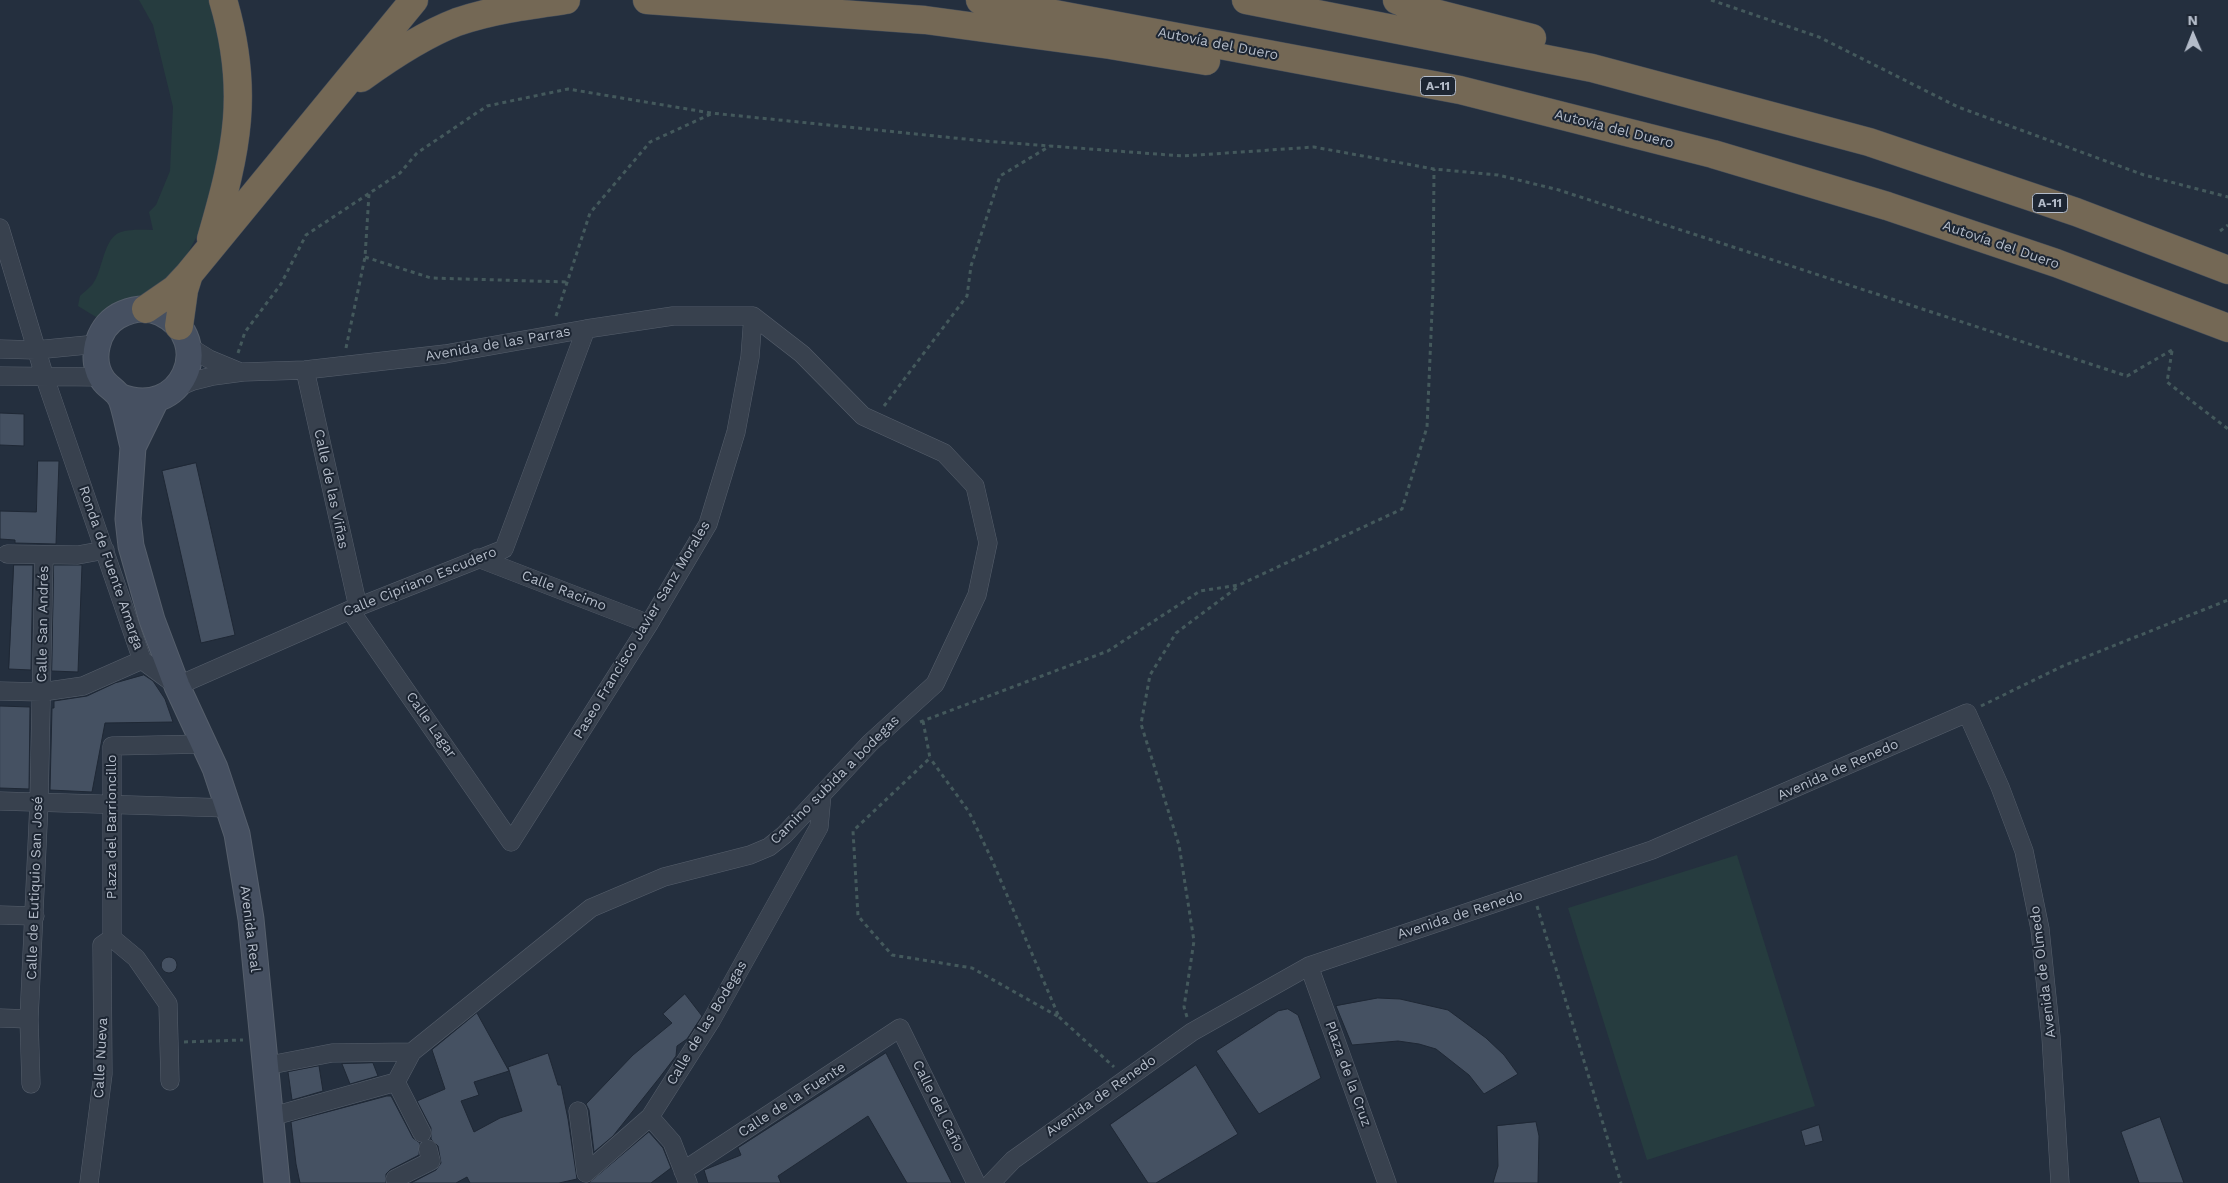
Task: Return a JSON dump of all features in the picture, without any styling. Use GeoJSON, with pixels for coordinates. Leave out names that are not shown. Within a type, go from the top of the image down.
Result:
{"type":"FeatureCollection","features":[{"type":"Feature","properties":{"kind":"highway"},"geometry":{"type":"LineString","coordinates":[[208,249],[231,166],[239,106],[236,53],[223,0]]}},
{"type":"Feature","properties":{"kind":"highway"},"geometry":{"type":"LineString","coordinates":[[146,309],[175,289],[189,274],[414,0]]}},
{"type":"Feature","properties":{"kind":"highway"},"geometry":{"type":"LineString","coordinates":[[337,95],[413,44],[457,23],[497,12],[566,0]]}},
{"type":"Feature","properties":{"kind":"highway"},"geometry":{"type":"LineString","coordinates":[[647,0],[925,20],[1149,52],[1452,104],[1673,160],[1887,206]]}},
{"type":"Feature","properties":{"kind":"highway","name":"Autovía del Duero"},"geometry":{"type":"LineString","coordinates":[[980,0],[1460,90],[1713,154],[1887,206],[2056,263],[2228,328]]}},
{"type":"Feature","properties":{"kind":"highway","name":"A-11"},"geometry":{"type":"LineString","coordinates":[[1246,0],[1592,68],[1869,142],[2076,212],[2228,270]]}},
{"type":"Feature","properties":{"kind":"highway"},"geometry":{"type":"LineString","coordinates":[[1397,0],[1424,11],[1747,91],[1869,142]]}},
{"type":"Feature","properties":{"kind":"highway"},"geometry":{"type":"LineString","coordinates":[[184,336],[184,290],[189,274]]}},
{"type":"Feature","properties":{"kind":"street","name":"Ronda de Fuente Amarga"},"geometry":{"type":"LineString","coordinates":[[0,228],[45,378],[142,660],[176,686]]}},
{"type":"Feature","properties":{"kind":"street"},"geometry":{"type":"LineString","coordinates":[[0,376],[101,378],[97,367],[97,344],[104,329],[116,317],[130,310],[146,309],[159,312],[184,336]]}},
{"type":"Feature","properties":{"kind":"street","name":"Avenida de las Parras"},"geometry":{"type":"LineString","coordinates":[[166,394],[192,380],[238,371],[305,370],[445,354],[673,316],[753,316]]}},
{"type":"Feature","properties":{"kind":"street","name":"Camino subida a bodegas"},"geometry":{"type":"LineString","coordinates":[[412,1052],[591,908],[664,877],[750,855],[769,847],[784,836],[870,743],[935,684],[977,595],[988,543],[976,486],[944,453],[862,416],[802,354],[753,316]]}},
{"type":"Feature","properties":{"kind":"street","name":"Paseo Francisco Javier Sanz Morales"},"geometry":{"type":"LineString","coordinates":[[511,842],[649,624],[708,524],[736,432],[750,357],[753,316]]}},
{"type":"Feature","properties":{"kind":"street","name":"Calle Cipriano Escudero"},"geometry":{"type":"LineString","coordinates":[[176,686],[354,608],[504,549],[586,329]]}},
{"type":"Feature","properties":{"kind":"street","name":"Avenida de las Parras"},"geometry":{"type":"LineString","coordinates":[[184,336],[202,356],[238,371]]}},
{"type":"Feature","properties":{"kind":"street","name":"Ronda de Fuente Amarga"},"geometry":{"type":"LineString","coordinates":[[133,447],[166,394],[185,375],[189,361],[184,336]]}},
{"type":"Feature","properties":{"kind":"street"},"geometry":{"type":"LineString","coordinates":[[0,349],[36,350],[97,344]]}},
{"type":"Feature","properties":{"kind":"street","name":"Calle de las Viñas"},"geometry":{"type":"LineString","coordinates":[[305,370],[354,608]]}},
{"type":"Feature","properties":{"kind":"street","name":"Ronda de Fuente Amarga"},"geometry":{"type":"LineString","coordinates":[[101,378],[119,396],[133,447],[128,519],[131,546],[152,620],[176,686]]}},
{"type":"Feature","properties":{"kind":"street"},"geometry":{"type":"LineString","coordinates":[[119,396],[131,401],[166,394]]}},
{"type":"Feature","properties":{"kind":"street"},"geometry":{"type":"LineString","coordinates":[[7,554],[78,555],[104,550]]}},
{"type":"Feature","properties":{"kind":"street","name":"Calle San Andrés"},"geometry":{"type":"LineString","coordinates":[[42,692],[44,555]]}},
{"type":"Feature","properties":{"kind":"street","name":"Calle Racimo"},"geometry":{"type":"LineString","coordinates":[[478,558],[649,624]]}},
{"type":"Feature","properties":{"kind":"street","name":"Calle Lagar"},"geometry":{"type":"LineString","coordinates":[[354,608],[511,842]]}},
{"type":"Feature","properties":{"kind":"street"},"geometry":{"type":"LineString","coordinates":[[0,691],[42,692],[83,686],[142,660]]}},
{"type":"Feature","properties":{"kind":"street","name":"Avenida Real"},"geometry":{"type":"LineString","coordinates":[[176,686],[215,768],[237,834],[250,919],[277,1183]]}},
{"type":"Feature","properties":{"kind":"street","name":"Calle de Eutiquio San José"},"geometry":{"type":"LineString","coordinates":[[31,1084],[29,1019],[35,916],[42,692]]}},
{"type":"Feature","properties":{"kind":"street","name":"Avenida de Renedo"},"geometry":{"type":"LineString","coordinates":[[991,1183],[1013,1160],[1192,1032],[1309,966],[1652,850],[1968,713]]}},
{"type":"Feature","properties":{"kind":"street","name":"Avenida de Olmedo"},"geometry":{"type":"LineString","coordinates":[[1968,713],[2000,787],[2024,851],[2040,929],[2051,1037],[2060,1183]]}},
{"type":"Feature","properties":{"kind":"street","name":"Plaza del Barrioncillo"},"geometry":{"type":"LineString","coordinates":[[112,938],[112,746],[204,744]]}},
{"type":"Feature","properties":{"kind":"street","name":"Calle de las Bodegas"},"geometry":{"type":"LineString","coordinates":[[586,1178],[650,1117],[711,1021],[818,826],[822,794]]}},
{"type":"Feature","properties":{"kind":"street"},"geometry":{"type":"LineString","coordinates":[[0,801],[228,808]]}},
{"type":"Feature","properties":{"kind":"street"},"geometry":{"type":"LineString","coordinates":[[0,915],[35,916]]}},
{"type":"Feature","properties":{"kind":"street"},"geometry":{"type":"LineString","coordinates":[[112,938],[136,958],[168,1004],[170,1081]]}},
{"type":"Feature","properties":{"kind":"street","name":"Calle Nueva"},"geometry":{"type":"LineString","coordinates":[[89,1183],[103,1074],[102,945],[112,938]]}},
{"type":"Feature","properties":{"kind":"street","name":"Plaza de la Cruz"},"geometry":{"type":"LineString","coordinates":[[1309,966],[1387,1183]]}},
{"type":"Feature","properties":{"kind":"street"},"geometry":{"type":"LineString","coordinates":[[0,1018],[29,1019]]}},
{"type":"Feature","properties":{"kind":"street","name":"Calle de la Fuente"},"geometry":{"type":"LineString","coordinates":[[686,1177],[900,1028]]}},
{"type":"Feature","properties":{"kind":"street","name":"Calle del Caño"},"geometry":{"type":"LineString","coordinates":[[900,1028],[976,1183]]}},
{"type":"Feature","properties":{"kind":"street"},"geometry":{"type":"LineString","coordinates":[[265,1066],[332,1053],[412,1052],[396,1082],[270,1117]]}},
{"type":"Feature","properties":{"kind":"street"},"geometry":{"type":"LineString","coordinates":[[396,1082],[425,1141],[431,1161],[396,1179],[398,1183]]}},
{"type":"Feature","properties":{"kind":"street","name":"Calle de las Bodegas"},"geometry":{"type":"LineString","coordinates":[[578,1111],[586,1178]]}},
{"type":"Feature","properties":{"kind":"street"},"geometry":{"type":"LineString","coordinates":[[650,1117],[672,1142],[686,1177]]}},
{"type":"Feature","properties":{"kind":"path"},"geometry":{"type":"LineString","coordinates":[[1711,0],[1819,37],[1958,107],[2144,175],[2228,197]]}},
{"type":"Feature","properties":{"kind":"path"},"geometry":{"type":"LineString","coordinates":[[238,371],[245,332],[281,284],[306,236],[400,173],[417,153],[487,106],[568,89],[712,113],[1051,146],[1183,156],[1314,147],[1434,169],[1498,175],[1559,190],[2127,376],[2172,350],[2167,382],[2228,429]]}},
{"type":"Feature","properties":{"kind":"path"},"geometry":{"type":"LineString","coordinates":[[549,336],[590,213],[650,142],[712,113]]}},
{"type":"Feature","properties":{"kind":"path"},"geometry":{"type":"LineString","coordinates":[[873,421],[967,296],[971,266],[1000,176],[1051,146]]}},
{"type":"Feature","properties":{"kind":"path"},"geometry":{"type":"LineString","coordinates":[[1192,1032],[1184,1007],[1194,942],[1179,845],[1141,724],[1150,675],[1176,634],[1239,585],[1402,509],[1427,427],[1433,288],[1434,169]]}},
{"type":"Feature","properties":{"kind":"path"},"geometry":{"type":"LineString","coordinates":[[342,366],[365,257],[369,193]]}},
{"type":"Feature","properties":{"kind":"path"},"geometry":{"type":"LineString","coordinates":[[2220,231],[2228,225]]}},
{"type":"Feature","properties":{"kind":"path"},"geometry":{"type":"LineString","coordinates":[[365,257],[431,278],[567,282]]}},
{"type":"Feature","properties":{"kind":"path"},"geometry":{"type":"LineString","coordinates":[[915,724],[1108,651],[1200,591],[1239,585]]}},
{"type":"Feature","properties":{"kind":"path"},"geometry":{"type":"LineString","coordinates":[[1968,713],[2063,666],[2228,600]]}},
{"type":"Feature","properties":{"kind":"path"},"geometry":{"type":"LineString","coordinates":[[923,721],[930,758],[969,812],[992,860],[1059,1018]]}},
{"type":"Feature","properties":{"kind":"path"},"geometry":{"type":"LineString","coordinates":[[930,758],[853,831],[858,916],[892,955],[972,968],[1059,1018],[1126,1078]]}},
{"type":"Feature","properties":{"kind":"path"},"geometry":{"type":"LineString","coordinates":[[1533,891],[1621,1183]]}},
{"type":"Feature","properties":{"kind":"path"},"geometry":{"type":"LineString","coordinates":[[169,1043],[262,1039]]}},
{"type":"Feature","properties":{"kind":"green space"},"geometry":{"type":"Polygon","coordinates":[[[139,0],[209,0],[227,76],[225,145],[197,236],[183,262],[168,280],[142,298],[120,301],[96,317],[78,306],[80,296],[96,279],[110,241],[115,235],[129,230],[153,230],[149,212],[156,205],[170,171],[173,107],[153,25],[139,0]]]}},
{"type":"Feature","properties":{"kind":"green space"},"geometry":{"type":"Polygon","coordinates":[[[1737,855],[1815,1106],[1647,1160],[1568,908],[1737,855]]]}},
{"type":"Feature","properties":{"kind":"building"},"geometry":{"type":"Polygon","coordinates":[[[0,413],[24,414],[24,446],[0,445],[0,413]]]}},
{"type":"Feature","properties":{"kind":"building"},"geometry":{"type":"Polygon","coordinates":[[[38,461],[59,461],[56,544],[15,543],[15,540],[0,539],[0,511],[36,512],[38,461]]]}},
{"type":"Feature","properties":{"kind":"building"},"geometry":{"type":"Polygon","coordinates":[[[196,463],[235,635],[201,643],[162,471],[196,463]]]}},
{"type":"Feature","properties":{"kind":"building"},"geometry":{"type":"Polygon","coordinates":[[[14,565],[33,565],[31,670],[9,669],[14,565]]]}},
{"type":"Feature","properties":{"kind":"building"},"geometry":{"type":"Polygon","coordinates":[[[54,565],[82,565],[78,672],[52,671],[54,565]]]}},
{"type":"Feature","properties":{"kind":"building"},"geometry":{"type":"Polygon","coordinates":[[[144,675],[153,681],[165,699],[173,722],[105,723],[92,792],[50,790],[52,708],[54,708],[54,701],[87,696],[115,683],[144,675]]]}},
{"type":"Feature","properties":{"kind":"building"},"geometry":{"type":"Polygon","coordinates":[[[0,706],[30,707],[29,789],[0,788],[0,706]]]}},
{"type":"Feature","properties":{"kind":"building"},"geometry":{"type":"Polygon","coordinates":[[[166,957],[172,957],[177,962],[175,971],[166,973],[161,968],[161,962],[166,957]]]}},
{"type":"Feature","properties":{"kind":"building"},"geometry":{"type":"Polygon","coordinates":[[[685,994],[702,1016],[687,1039],[677,1046],[676,1056],[660,1077],[613,1136],[594,1152],[589,1110],[586,1104],[633,1055],[672,1023],[663,1014],[685,994]]]}},
{"type":"Feature","properties":{"kind":"building"},"geometry":{"type":"Polygon","coordinates":[[[1378,998],[1400,999],[1448,1010],[1486,1038],[1504,1055],[1518,1074],[1484,1094],[1469,1075],[1436,1049],[1398,1041],[1352,1045],[1336,1006],[1378,998]]]}},
{"type":"Feature","properties":{"kind":"building"},"geometry":{"type":"Polygon","coordinates":[[[1288,1009],[1298,1015],[1321,1078],[1259,1114],[1216,1051],[1278,1011],[1288,1009]]]}},
{"type":"Feature","properties":{"kind":"building"},"geometry":{"type":"Polygon","coordinates":[[[477,1013],[509,1071],[474,1082],[479,1095],[461,1101],[474,1132],[500,1118],[522,1111],[508,1067],[548,1053],[558,1085],[561,1085],[577,1179],[559,1183],[470,1183],[467,1177],[456,1183],[411,1183],[436,1170],[441,1163],[438,1146],[431,1139],[431,1128],[417,1101],[445,1089],[432,1050],[477,1013]]]}},
{"type":"Feature","properties":{"kind":"building"},"geometry":{"type":"Polygon","coordinates":[[[886,1053],[952,1183],[907,1183],[868,1116],[778,1176],[781,1183],[708,1183],[704,1170],[741,1155],[738,1148],[886,1053]]]}},
{"type":"Feature","properties":{"kind":"building"},"geometry":{"type":"Polygon","coordinates":[[[373,1063],[378,1076],[350,1084],[342,1064],[373,1063]]]}},
{"type":"Feature","properties":{"kind":"building"},"geometry":{"type":"Polygon","coordinates":[[[1196,1065],[1238,1134],[1156,1183],[1148,1183],[1110,1125],[1196,1065]]]}},
{"type":"Feature","properties":{"kind":"building"},"geometry":{"type":"Polygon","coordinates":[[[319,1066],[323,1091],[292,1100],[288,1072],[319,1066]]]}},
{"type":"Feature","properties":{"kind":"building"},"geometry":{"type":"Polygon","coordinates":[[[391,1096],[413,1138],[420,1143],[419,1155],[390,1170],[386,1174],[386,1183],[300,1183],[291,1122],[391,1096]]]}},
{"type":"Feature","properties":{"kind":"building"},"geometry":{"type":"Polygon","coordinates":[[[2160,1117],[2184,1183],[2139,1183],[2121,1132],[2160,1117]]]}},
{"type":"Feature","properties":{"kind":"building"},"geometry":{"type":"Polygon","coordinates":[[[1536,1122],[1539,1136],[1538,1183],[1493,1183],[1498,1166],[1497,1126],[1536,1122]]]}},
{"type":"Feature","properties":{"kind":"building"},"geometry":{"type":"Polygon","coordinates":[[[1819,1125],[1823,1141],[1805,1146],[1801,1131],[1819,1125]]]}},
{"type":"Feature","properties":{"kind":"building"},"geometry":{"type":"Polygon","coordinates":[[[649,1132],[663,1148],[671,1168],[651,1183],[589,1183],[649,1132]]]}}]}
